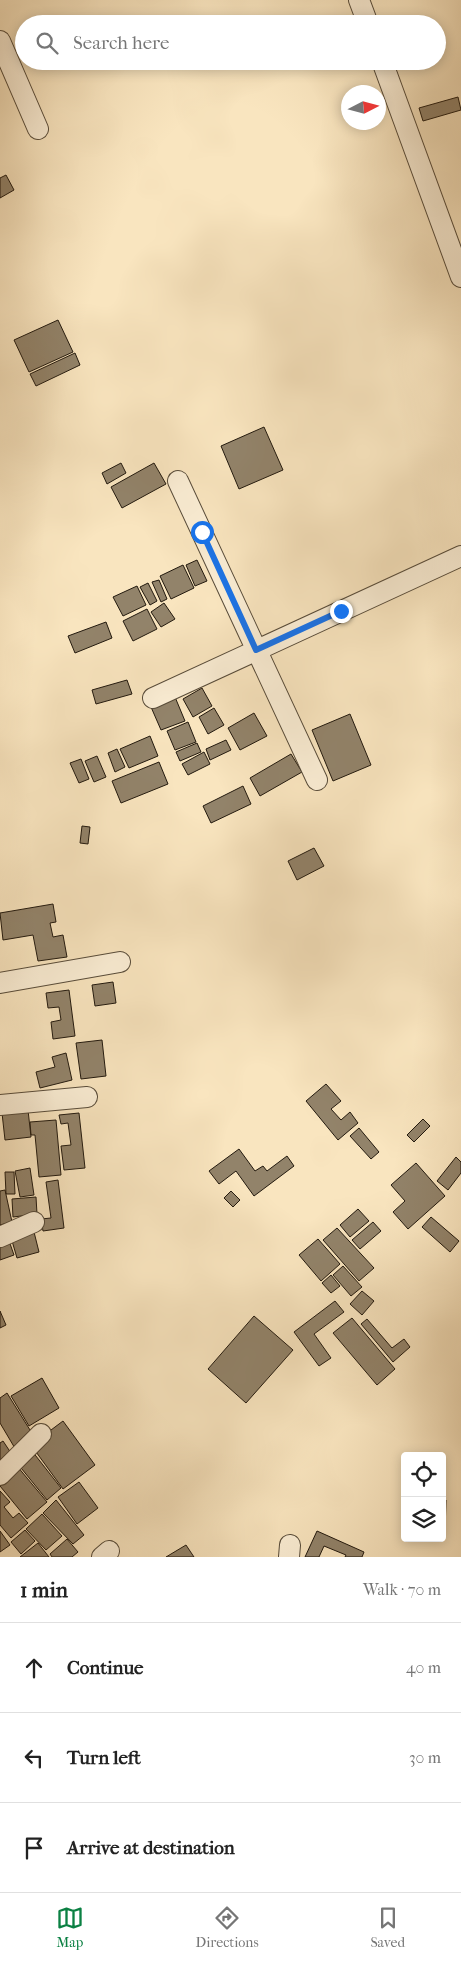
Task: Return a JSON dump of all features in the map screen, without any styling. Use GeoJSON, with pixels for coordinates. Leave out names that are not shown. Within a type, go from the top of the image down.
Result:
{"type":"FeatureCollection","features":[{"type":"Feature","properties":{"kind":"street"},"geometry":{"type":"LineString","coordinates":[[359,0],[365,15]]}},
{"type":"Feature","properties":{"kind":"street"},"geometry":{"type":"LineString","coordinates":[[0,41],[38,129]]}},
{"type":"Feature","properties":{"kind":"street"},"geometry":{"type":"LineString","coordinates":[[385,70],[461,277]]}},
{"type":"Feature","properties":{"kind":"street"},"geometry":{"type":"LineString","coordinates":[[178,481],[317,780]]}},
{"type":"Feature","properties":{"kind":"street"},"geometry":{"type":"LineString","coordinates":[[153,698],[461,556]]}},
{"type":"Feature","properties":{"kind":"street"},"geometry":{"type":"LineString","coordinates":[[0,982],[120,962]]}},
{"type":"Feature","properties":{"kind":"street"},"geometry":{"type":"LineString","coordinates":[[0,1105],[87,1097]]}},
{"type":"Feature","properties":{"kind":"street"},"geometry":{"type":"LineString","coordinates":[[0,1237],[34,1222]]}},
{"type":"Feature","properties":{"kind":"street"},"geometry":{"type":"LineString","coordinates":[[0,1475],[41,1434]]}},
{"type":"Feature","properties":{"kind":"building"},"geometry":{"type":"Polygon","coordinates":[[[458,97],[461,110],[423,121],[419,108],[458,97]]]}},
{"type":"Feature","properties":{"kind":"building"},"geometry":{"type":"Polygon","coordinates":[[[6,175],[14,190],[0,198],[0,178],[6,175]]]}},
{"type":"Feature","properties":{"kind":"building"},"geometry":{"type":"Polygon","coordinates":[[[58,320],[73,352],[29,372],[14,340],[58,320]]]}},
{"type":"Feature","properties":{"kind":"building"},"geometry":{"type":"Polygon","coordinates":[[[75,353],[80,365],[36,386],[30,374],[75,353]]]}},
{"type":"Feature","properties":{"kind":"building"},"geometry":{"type":"Polygon","coordinates":[[[264,427],[283,470],[239,489],[221,446],[264,427]]]}},
{"type":"Feature","properties":{"kind":"building"},"geometry":{"type":"Polygon","coordinates":[[[121,463],[126,473],[107,484],[102,473],[121,463]]]}},
{"type":"Feature","properties":{"kind":"building"},"geometry":{"type":"Polygon","coordinates":[[[154,463],[166,484],[122,508],[111,487],[154,463]]]}},
{"type":"Feature","properties":{"kind":"building"},"geometry":{"type":"Polygon","coordinates":[[[197,560],[207,581],[195,586],[186,565],[197,560]]]}},
{"type":"Feature","properties":{"kind":"building"},"geometry":{"type":"Polygon","coordinates":[[[183,565],[194,588],[171,599],[160,576],[183,565]]]}},
{"type":"Feature","properties":{"kind":"building"},"geometry":{"type":"Polygon","coordinates":[[[159,580],[167,599],[161,602],[152,582],[159,580]]]}},
{"type":"Feature","properties":{"kind":"building"},"geometry":{"type":"Polygon","coordinates":[[[148,583],[157,601],[150,605],[140,587],[148,583]]]}},
{"type":"Feature","properties":{"kind":"building"},"geometry":{"type":"Polygon","coordinates":[[[137,586],[146,605],[123,616],[113,597],[137,586]]]}},
{"type":"Feature","properties":{"kind":"building"},"geometry":{"type":"Polygon","coordinates":[[[164,603],[175,619],[161,627],[151,612],[164,603]]]}},
{"type":"Feature","properties":{"kind":"building"},"geometry":{"type":"Polygon","coordinates":[[[147,609],[157,629],[133,641],[123,621],[147,609]]]}},
{"type":"Feature","properties":{"kind":"building"},"geometry":{"type":"Polygon","coordinates":[[[106,622],[112,638],[75,653],[68,636],[106,622]]]}},
{"type":"Feature","properties":{"kind":"building"},"geometry":{"type":"Polygon","coordinates":[[[127,680],[132,694],[96,704],[92,690],[127,680]]]}},
{"type":"Feature","properties":{"kind":"building"},"geometry":{"type":"Polygon","coordinates":[[[202,688],[212,706],[193,717],[183,699],[202,688]]]}},
{"type":"Feature","properties":{"kind":"building"},"geometry":{"type":"Polygon","coordinates":[[[175,697],[185,721],[161,730],[151,707],[175,697]]]}},
{"type":"Feature","properties":{"kind":"building"},"geometry":{"type":"Polygon","coordinates":[[[214,708],[224,725],[208,734],[199,717],[214,708]]]}},
{"type":"Feature","properties":{"kind":"building"},"geometry":{"type":"Polygon","coordinates":[[[254,713],[267,736],[240,750],[228,728],[254,713]]]}},
{"type":"Feature","properties":{"kind":"building"},"geometry":{"type":"Polygon","coordinates":[[[350,714],[371,765],[333,781],[312,730],[350,714]]]}},
{"type":"Feature","properties":{"kind":"building"},"geometry":{"type":"Polygon","coordinates":[[[188,722],[196,742],[175,750],[167,731],[188,722]]]}},
{"type":"Feature","properties":{"kind":"building"},"geometry":{"type":"Polygon","coordinates":[[[150,736],[158,756],[129,768],[120,749],[150,736]]]}},
{"type":"Feature","properties":{"kind":"building"},"geometry":{"type":"Polygon","coordinates":[[[226,740],[231,750],[210,760],[206,749],[226,740]]]}},
{"type":"Feature","properties":{"kind":"building"},"geometry":{"type":"Polygon","coordinates":[[[197,743],[201,752],[180,761],[176,752],[197,743]]]}},
{"type":"Feature","properties":{"kind":"building"},"geometry":{"type":"Polygon","coordinates":[[[117,749],[125,767],[115,772],[108,753],[117,749]]]}},
{"type":"Feature","properties":{"kind":"building"},"geometry":{"type":"Polygon","coordinates":[[[204,752],[210,764],[188,775],[182,764],[204,752]]]}},
{"type":"Feature","properties":{"kind":"building"},"geometry":{"type":"Polygon","coordinates":[[[291,754],[302,772],[260,796],[250,778],[291,754]]]}},
{"type":"Feature","properties":{"kind":"building"},"geometry":{"type":"Polygon","coordinates":[[[97,756],[106,777],[94,782],[85,761],[97,756]]]}},
{"type":"Feature","properties":{"kind":"building"},"geometry":{"type":"Polygon","coordinates":[[[81,759],[89,779],[79,783],[70,763],[81,759]]]}},
{"type":"Feature","properties":{"kind":"building"},"geometry":{"type":"Polygon","coordinates":[[[159,762],[168,784],[121,803],[112,781],[159,762]]]}},
{"type":"Feature","properties":{"kind":"building"},"geometry":{"type":"Polygon","coordinates":[[[243,786],[251,804],[211,823],[203,806],[243,786]]]}},
{"type":"Feature","properties":{"kind":"building"},"geometry":{"type":"Polygon","coordinates":[[[82,826],[90,827],[88,844],[80,843],[82,826]]]}},
{"type":"Feature","properties":{"kind":"building"},"geometry":{"type":"Polygon","coordinates":[[[314,848],[324,866],[297,880],[288,861],[314,848]]]}},
{"type":"Feature","properties":{"kind":"building"},"geometry":{"type":"Polygon","coordinates":[[[53,904],[56,922],[50,923],[53,937],[63,935],[67,957],[38,961],[33,935],[3,940],[0,913],[53,904]]]}},
{"type":"Feature","properties":{"kind":"building"},"geometry":{"type":"Polygon","coordinates":[[[113,982],[116,1003],[95,1006],[92,985],[113,982]]]}},
{"type":"Feature","properties":{"kind":"building"},"geometry":{"type":"Polygon","coordinates":[[[69,990],[75,1036],[53,1039],[51,1022],[61,1020],[59,1007],[48,1008],[46,993],[69,990]]]}},
{"type":"Feature","properties":{"kind":"building"},"geometry":{"type":"Polygon","coordinates":[[[102,1040],[106,1076],[81,1079],[76,1043],[102,1040]]]}},
{"type":"Feature","properties":{"kind":"building"},"geometry":{"type":"Polygon","coordinates":[[[66,1053],[72,1080],[40,1088],[36,1072],[55,1067],[52,1057],[66,1053]]]}},
{"type":"Feature","properties":{"kind":"building"},"geometry":{"type":"Polygon","coordinates":[[[326,1084],[341,1101],[331,1109],[341,1120],[350,1112],[358,1123],[338,1140],[306,1101],[326,1084]]]}},
{"type":"Feature","properties":{"kind":"building"},"geometry":{"type":"Polygon","coordinates":[[[28,1110],[31,1137],[5,1140],[2,1113],[28,1110]]]}},
{"type":"Feature","properties":{"kind":"building"},"geometry":{"type":"Polygon","coordinates":[[[79,1113],[85,1168],[64,1170],[61,1146],[71,1145],[68,1123],[61,1124],[59,1115],[79,1113]]]}},
{"type":"Feature","properties":{"kind":"building"},"geometry":{"type":"Polygon","coordinates":[[[423,1119],[430,1126],[414,1142],[407,1135],[423,1119]]]}},
{"type":"Feature","properties":{"kind":"building"},"geometry":{"type":"Polygon","coordinates":[[[56,1120],[61,1175],[39,1177],[35,1135],[31,1135],[30,1122],[56,1120]]]}},
{"type":"Feature","properties":{"kind":"building"},"geometry":{"type":"Polygon","coordinates":[[[359,1128],[379,1152],[371,1159],[350,1136],[359,1128]]]}},
{"type":"Feature","properties":{"kind":"building"},"geometry":{"type":"Polygon","coordinates":[[[239,1149],[255,1171],[263,1166],[267,1171],[287,1156],[294,1166],[254,1196],[236,1171],[219,1184],[209,1171],[239,1149]]]}},
{"type":"Feature","properties":{"kind":"building"},"geometry":{"type":"Polygon","coordinates":[[[456,1157],[461,1162],[461,1173],[448,1190],[437,1181],[456,1157]]]}},
{"type":"Feature","properties":{"kind":"building"},"geometry":{"type":"Polygon","coordinates":[[[416,1163],[445,1196],[408,1229],[393,1212],[405,1201],[391,1185],[416,1163]]]}},
{"type":"Feature","properties":{"kind":"building"},"geometry":{"type":"Polygon","coordinates":[[[30,1168],[34,1195],[20,1197],[15,1171],[30,1168]]]}},
{"type":"Feature","properties":{"kind":"building"},"geometry":{"type":"Polygon","coordinates":[[[5,1172],[14,1172],[15,1194],[6,1194],[5,1172]]]}},
{"type":"Feature","properties":{"kind":"building"},"geometry":{"type":"Polygon","coordinates":[[[58,1180],[64,1228],[43,1231],[41,1219],[51,1218],[46,1182],[58,1180]]]}},
{"type":"Feature","properties":{"kind":"building"},"geometry":{"type":"Polygon","coordinates":[[[5,1190],[12,1222],[0,1225],[0,1191],[5,1190]]]}},
{"type":"Feature","properties":{"kind":"building"},"geometry":{"type":"Polygon","coordinates":[[[231,1191],[240,1200],[233,1207],[224,1198],[231,1191]]]}},
{"type":"Feature","properties":{"kind":"building"},"geometry":{"type":"Polygon","coordinates":[[[36,1197],[37,1214],[13,1217],[12,1199],[36,1197]]]}},
{"type":"Feature","properties":{"kind":"building"},"geometry":{"type":"Polygon","coordinates":[[[358,1209],[369,1221],[350,1237],[340,1225],[358,1209]]]}},
{"type":"Feature","properties":{"kind":"building"},"geometry":{"type":"Polygon","coordinates":[[[431,1217],[459,1241],[450,1252],[422,1227],[431,1217]]]}},
{"type":"Feature","properties":{"kind":"building"},"geometry":{"type":"Polygon","coordinates":[[[373,1222],[381,1231],[360,1249],[352,1240],[373,1222]]]}},
{"type":"Feature","properties":{"kind":"building"},"geometry":{"type":"Polygon","coordinates":[[[33,1228],[39,1252],[17,1258],[10,1234],[33,1228]]]}},
{"type":"Feature","properties":{"kind":"building"},"geometry":{"type":"Polygon","coordinates":[[[337,1228],[374,1268],[359,1281],[323,1240],[337,1228]]]}},
{"type":"Feature","properties":{"kind":"building"},"geometry":{"type":"Polygon","coordinates":[[[8,1238],[14,1255],[0,1260],[0,1240],[8,1238]]]}},
{"type":"Feature","properties":{"kind":"building"},"geometry":{"type":"Polygon","coordinates":[[[318,1239],[340,1264],[321,1281],[299,1255],[318,1239]]]}},
{"type":"Feature","properties":{"kind":"building"},"geometry":{"type":"Polygon","coordinates":[[[343,1266],[362,1287],[351,1296],[333,1275],[343,1266]]]}},
{"type":"Feature","properties":{"kind":"building"},"geometry":{"type":"Polygon","coordinates":[[[331,1275],[340,1286],[331,1293],[322,1283],[331,1275]]]}},
{"type":"Feature","properties":{"kind":"building"},"geometry":{"type":"Polygon","coordinates":[[[362,1291],[374,1301],[362,1315],[350,1304],[362,1291]]]}},
{"type":"Feature","properties":{"kind":"building"},"geometry":{"type":"Polygon","coordinates":[[[335,1301],[344,1312],[314,1334],[331,1358],[319,1366],[294,1332],[335,1301]]]}},
{"type":"Feature","properties":{"kind":"building"},"geometry":{"type":"Polygon","coordinates":[[[0,1311],[6,1325],[0,1328],[0,1311]]]}},
{"type":"Feature","properties":{"kind":"building"},"geometry":{"type":"Polygon","coordinates":[[[254,1316],[293,1350],[246,1403],[208,1369],[254,1316]]]}},
{"type":"Feature","properties":{"kind":"building"},"geometry":{"type":"Polygon","coordinates":[[[352,1318],[395,1369],[377,1385],[333,1333],[352,1318]]]}},
{"type":"Feature","properties":{"kind":"building"},"geometry":{"type":"Polygon","coordinates":[[[367,1319],[392,1348],[404,1339],[410,1347],[393,1362],[361,1324],[367,1319]]]}},
{"type":"Feature","properties":{"kind":"building"},"geometry":{"type":"Polygon","coordinates":[[[42,1378],[59,1408],[29,1426],[11,1396],[42,1378]]]}},
{"type":"Feature","properties":{"kind":"building"},"geometry":{"type":"Polygon","coordinates":[[[7,1393],[35,1438],[16,1450],[0,1423],[0,1398],[7,1393]]]}},
{"type":"Feature","properties":{"kind":"building"},"geometry":{"type":"Polygon","coordinates":[[[63,1421],[95,1465],[63,1489],[31,1445],[63,1421]]]}},
{"type":"Feature","properties":{"kind":"building"},"geometry":{"type":"Polygon","coordinates":[[[3,1441],[11,1453],[0,1460],[0,1443],[3,1441]]]}},
{"type":"Feature","properties":{"kind":"building"},"geometry":{"type":"Polygon","coordinates":[[[32,1451],[61,1488],[47,1500],[17,1463],[32,1451]]]}},
{"type":"Feature","properties":{"kind":"building"},"geometry":{"type":"Polygon","coordinates":[[[17,1466],[47,1502],[27,1519],[0,1486],[0,1480],[17,1466]]]}},
{"type":"Feature","properties":{"kind":"building"},"geometry":{"type":"Polygon","coordinates":[[[79,1482],[98,1508],[77,1524],[58,1497],[79,1482]]]}},
{"type":"Feature","properties":{"kind":"building"},"geometry":{"type":"Polygon","coordinates":[[[0,1491],[10,1502],[4,1507],[13,1518],[19,1513],[28,1523],[11,1538],[0,1525],[0,1491]]]}},
{"type":"Feature","properties":{"kind":"building"},"geometry":{"type":"Polygon","coordinates":[[[56,1500],[84,1535],[73,1544],[43,1513],[56,1500]]]}},
{"type":"Feature","properties":{"kind":"building"},"geometry":{"type":"Polygon","coordinates":[[[42,1514],[62,1536],[46,1550],[26,1529],[42,1514]]]}},
{"type":"Feature","properties":{"kind":"building"},"geometry":{"type":"Polygon","coordinates":[[[25,1530],[35,1541],[21,1554],[11,1542],[25,1530]]]}},
{"type":"Feature","properties":{"kind":"building"},"geometry":{"type":"Polygon","coordinates":[[[0,1531],[10,1545],[0,1552],[0,1531]]]}},
{"type":"Feature","properties":{"kind":"building"},"geometry":{"type":"Polygon","coordinates":[[[317,1531],[364,1552],[362,1557],[345,1557],[346,1555],[324,1546],[319,1557],[305,1557],[317,1531]]]}},
{"type":"Feature","properties":{"kind":"building"},"geometry":{"type":"Polygon","coordinates":[[[67,1539],[78,1552],[72,1557],[52,1557],[50,1554],[67,1539]]]}},
{"type":"Feature","properties":{"kind":"building"},"geometry":{"type":"Polygon","coordinates":[[[38,1543],[49,1557],[20,1557],[38,1543]]]}},
{"type":"Feature","properties":{"kind":"building"},"geometry":{"type":"Polygon","coordinates":[[[186,1545],[194,1557],[166,1557],[186,1545]]]}},
{"type":"Feature","properties":{"kind":"route"},"geometry":{"type":"LineString","coordinates":[[202,532],[256,650],[341,611]]}}]}
